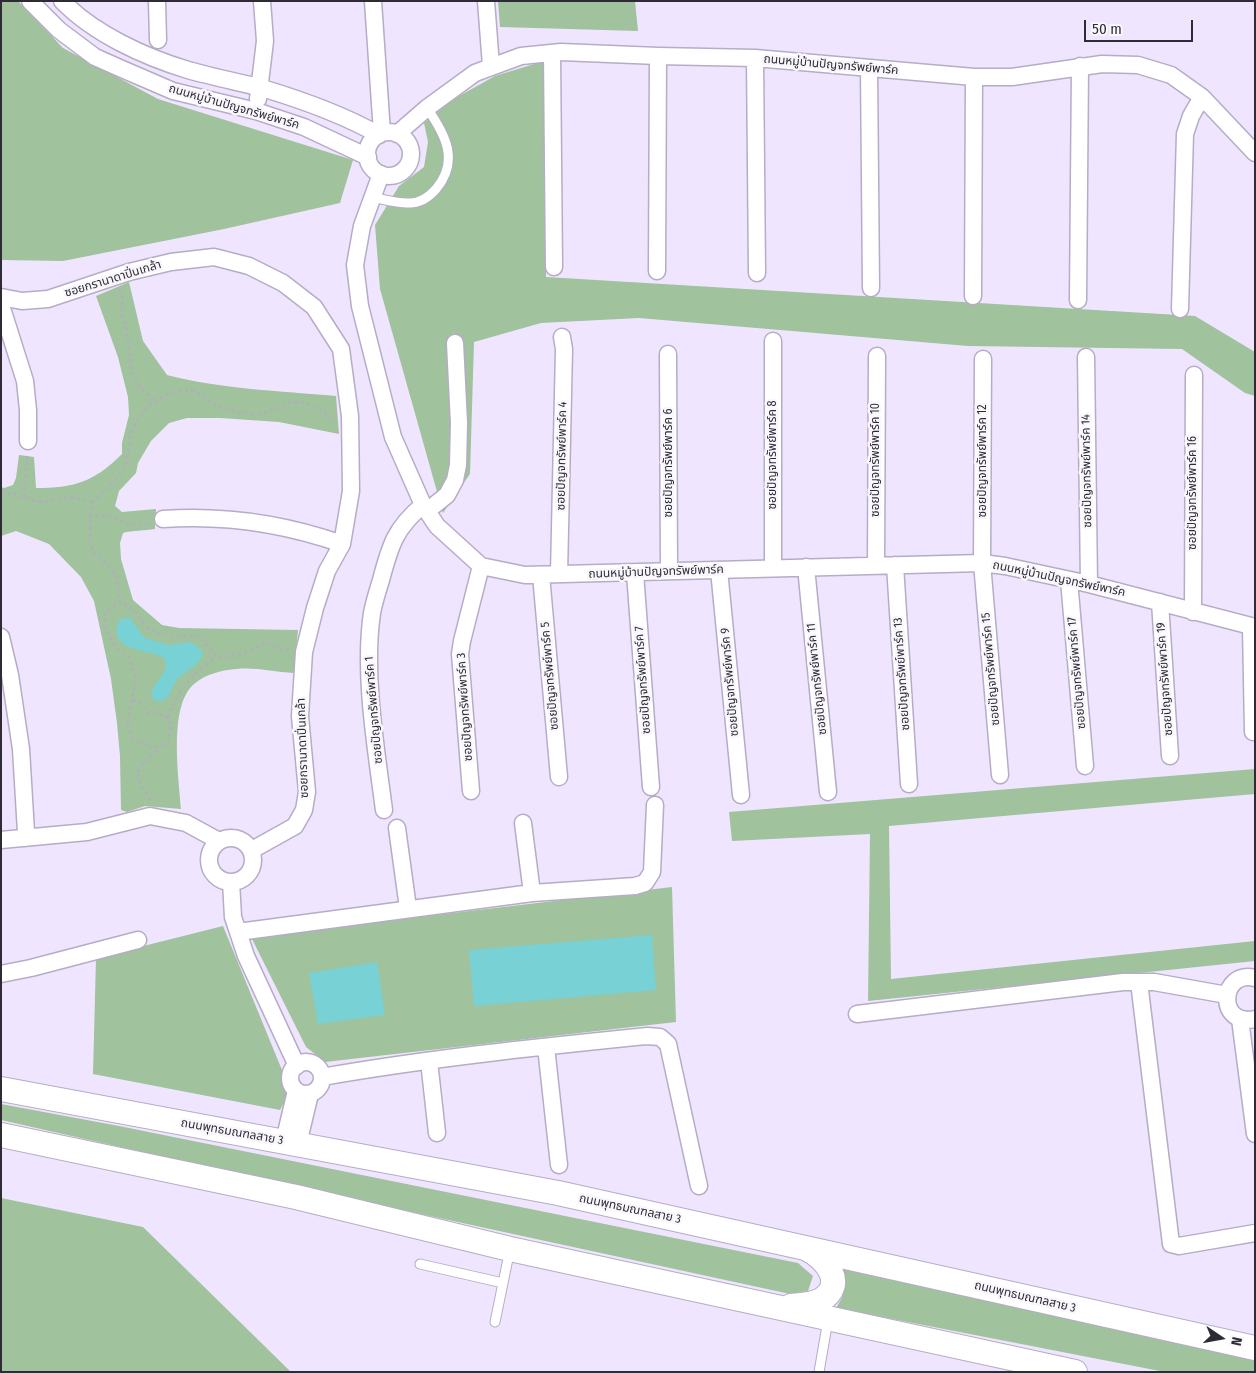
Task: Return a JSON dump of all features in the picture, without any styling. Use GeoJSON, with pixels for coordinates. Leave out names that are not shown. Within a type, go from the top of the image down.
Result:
{"type":"FeatureCollection","features":[{"type":"Feature","properties":{"kind":"main road","name":"ถนนพุทธมณฑลสาย 3"},"geometry":{"type":"LineString","coordinates":[[1,1090],[291,1142],[558,1193],[1255,1348]]}},
{"type":"Feature","properties":{"kind":"main road"},"geometry":{"type":"LineString","coordinates":[[1,1135],[296,1197],[510,1249],[1069,1371]]}},
{"type":"Feature","properties":{"kind":"main road"},"geometry":{"type":"LineString","coordinates":[[783,1308],[812,1304],[822,1299],[831,1292],[834,1280],[831,1271],[824,1261],[815,1253],[798,1246]]}},
{"type":"Feature","properties":{"kind":"street","name":"ถนนหมู่บ้านปัญจทรัพย์พาร์ค"},"geometry":{"type":"LineString","coordinates":[[30,1],[59,30],[95,57],[173,90],[256,111],[304,127],[368,157]]}},
{"type":"Feature","properties":{"kind":"street","name":"ถนนหมู่บ้านปัญจทรัพย์พาร์ค"},"geometry":{"type":"LineString","coordinates":[[62,1],[71,10],[114,40],[187,70],[260,88],[334,113],[386,134]]}},
{"type":"Feature","properties":{"kind":"street"},"geometry":{"type":"LineString","coordinates":[[157,1],[158,40]]}},
{"type":"Feature","properties":{"kind":"street"},"geometry":{"type":"LineString","coordinates":[[256,111],[265,41],[262,1]]}},
{"type":"Feature","properties":{"kind":"street"},"geometry":{"type":"LineString","coordinates":[[373,1],[386,134],[404,138],[411,151],[410,159],[402,172],[388,176],[381,174],[362,226],[355,265],[360,306],[393,437],[425,508],[437,526],[481,566]]}},
{"type":"Feature","properties":{"kind":"street"},"geometry":{"type":"LineString","coordinates":[[486,1],[491,66]]}},
{"type":"Feature","properties":{"kind":"street","name":"ถนนหมู่บ้านปัญจทรัพย์พาร์ค"},"geometry":{"type":"LineString","coordinates":[[381,174],[374,170],[370,164],[368,157],[370,144],[427,108],[475,73],[521,56],[561,52],[755,58],[974,77],[1012,77],[1102,64],[1138,65],[1171,75],[1202,97],[1255,154]]}},
{"type":"Feature","properties":{"kind":"street"},"geometry":{"type":"LineString","coordinates":[[552,53],[554,267]]}},
{"type":"Feature","properties":{"kind":"street"},"geometry":{"type":"LineString","coordinates":[[657,271],[658,56]]}},
{"type":"Feature","properties":{"kind":"street"},"geometry":{"type":"LineString","coordinates":[[755,58],[758,273]]}},
{"type":"Feature","properties":{"kind":"street"},"geometry":{"type":"LineString","coordinates":[[1078,300],[1080,66]]}},
{"type":"Feature","properties":{"kind":"street"},"geometry":{"type":"LineString","coordinates":[[869,68],[871,288]]}},
{"type":"Feature","properties":{"kind":"street"},"geometry":{"type":"LineString","coordinates":[[974,77],[974,296]]}},
{"type":"Feature","properties":{"kind":"street"},"geometry":{"type":"LineString","coordinates":[[237,106],[243,84]]}},
{"type":"Feature","properties":{"kind":"street"},"geometry":{"type":"LineString","coordinates":[[1180,309],[1184,134],[1191,116],[1202,97]]}},
{"type":"Feature","properties":{"kind":"street","name":"ซอยกรานาดาปิ่นเกล้า"},"geometry":{"type":"LineString","coordinates":[[1,297],[22,301],[48,298],[171,262],[214,258],[248,266],[283,284],[314,307],[341,349],[350,426],[351,491],[342,544],[328,571],[315,608],[304,652],[300,716],[307,792],[304,810],[295,826],[252,850]]}},
{"type":"Feature","properties":{"kind":"street"},"geometry":{"type":"LineString","coordinates":[[1,305],[25,380],[28,410],[28,441]]}},
{"type":"Feature","properties":{"kind":"street","name":"ซอยปัญจทรัพย์พาร์ค 4"},"geometry":{"type":"LineString","coordinates":[[559,574],[564,349],[562,338]]}},
{"type":"Feature","properties":{"kind":"street","name":"ซอยปัญจทรัพย์พาร์ค 8"},"geometry":{"type":"LineString","coordinates":[[772,342],[773,568]]}},
{"type":"Feature","properties":{"kind":"street","name":"ซอยปัญจทรัพย์พาร์ค 1"},"geometry":{"type":"LineString","coordinates":[[384,810],[368,664],[372,612],[394,537],[408,518],[447,495],[455,480],[459,423],[455,343]]}},
{"type":"Feature","properties":{"kind":"street","name":"ซอยปัญจทรัพย์พาร์ค 6"},"geometry":{"type":"LineString","coordinates":[[668,354],[669,571]]}},
{"type":"Feature","properties":{"kind":"street","name":"ซอยปัญจทรัพย์พาร์ค 10"},"geometry":{"type":"LineString","coordinates":[[876,565],[877,356]]}},
{"type":"Feature","properties":{"kind":"street","name":"ซอยปัญจทรัพย์พาร์ค 14"},"geometry":{"type":"LineString","coordinates":[[1086,357],[1088,584]]}},
{"type":"Feature","properties":{"kind":"street","name":"ซอยปัญจทรัพย์พาร์ค 12"},"geometry":{"type":"LineString","coordinates":[[982,563],[983,359]]}},
{"type":"Feature","properties":{"kind":"street","name":"ซอยปัญจทรัพย์พาร์ค 16"},"geometry":{"type":"LineString","coordinates":[[1193,612],[1194,375]]}},
{"type":"Feature","properties":{"kind":"street"},"geometry":{"type":"LineString","coordinates":[[163,519],[189,517],[237,520],[311,533],[342,544]]}},
{"type":"Feature","properties":{"kind":"street","name":"ถนนหมู่บ้านปัญจทรัพย์พาร์ค"},"geometry":{"type":"LineString","coordinates":[[481,566],[525,575],[541,575],[982,563],[1005,566],[1088,584],[1253,627]]}},
{"type":"Feature","properties":{"kind":"street","name":"ซอยปัญจทรัพย์พาร์ค 15"},"geometry":{"type":"LineString","coordinates":[[982,563],[1000,775]]}},
{"type":"Feature","properties":{"kind":"street","name":"ซอยปัญจทรัพย์พาร์ค 13"},"geometry":{"type":"LineString","coordinates":[[895,564],[909,784]]}},
{"type":"Feature","properties":{"kind":"street","name":"ซอยปัญจทรัพย์พาร์ค 3"},"geometry":{"type":"LineString","coordinates":[[471,791],[460,654],[481,566]]}},
{"type":"Feature","properties":{"kind":"street","name":"ซอยปัญจทรัพย์พาร์ค 11"},"geometry":{"type":"LineString","coordinates":[[806,567],[828,792]]}},
{"type":"Feature","properties":{"kind":"street","name":"ซอยปัญจทรัพย์พาร์ค 9"},"geometry":{"type":"LineString","coordinates":[[719,570],[740,795]]}},
{"type":"Feature","properties":{"kind":"street","name":"ซอยปัญจทรัพย์พาร์ค 7"},"geometry":{"type":"LineString","coordinates":[[635,573],[651,787]]}},
{"type":"Feature","properties":{"kind":"street","name":"ซอยปัญจทรัพย์พาร์ค 5"},"geometry":{"type":"LineString","coordinates":[[541,575],[559,777]]}},
{"type":"Feature","properties":{"kind":"street","name":"ซอยปัญจทรัพย์พาร์ค 17"},"geometry":{"type":"LineString","coordinates":[[1068,580],[1085,766]]}},
{"type":"Feature","properties":{"kind":"street","name":"ซอยปัญจทรัพย์พาร์ค 19"},"geometry":{"type":"LineString","coordinates":[[1160,602],[1170,756]]}},
{"type":"Feature","properties":{"kind":"street"},"geometry":{"type":"LineString","coordinates":[[1253,627],[1253,732]]}},
{"type":"Feature","properties":{"kind":"street"},"geometry":{"type":"LineString","coordinates":[[1,637],[10,675],[21,749],[25,838]]}},
{"type":"Feature","properties":{"kind":"street"},"geometry":{"type":"LineString","coordinates":[[238,932],[532,893],[635,886],[645,883],[652,872],[655,805]]}},
{"type":"Feature","properties":{"kind":"street"},"geometry":{"type":"LineString","coordinates":[[1,840],[87,832],[150,816],[186,823],[219,841]]}},
{"type":"Feature","properties":{"kind":"street"},"geometry":{"type":"LineString","coordinates":[[524,823],[532,893]]}},
{"type":"Feature","properties":{"kind":"street"},"geometry":{"type":"LineString","coordinates":[[397,828],[408,908]]}},
{"type":"Feature","properties":{"kind":"street"},"geometry":{"type":"LineString","coordinates":[[228,838],[238,838],[252,850],[254,859],[252,868],[247,876],[240,881],[231,882],[218,878],[210,866],[210,852],[219,841],[228,838]]}},
{"type":"Feature","properties":{"kind":"street"},"geometry":{"type":"LineString","coordinates":[[231,882],[233,917],[246,956],[297,1066]]}},
{"type":"Feature","properties":{"kind":"street"},"geometry":{"type":"LineString","coordinates":[[1,974],[138,940]]}},
{"type":"Feature","properties":{"kind":"street"},"geometry":{"type":"LineString","coordinates":[[1255,978],[1242,978],[1235,981],[1227,995],[1229,1009],[1247,1019],[1255,1134]]}},
{"type":"Feature","properties":{"kind":"street"},"geometry":{"type":"LineString","coordinates":[[857,1014],[1123,982],[1154,982],[1227,995]]}},
{"type":"Feature","properties":{"kind":"street"},"geometry":{"type":"LineString","coordinates":[[1139,982],[1171,1244],[1179,1246],[1255,1233]]}},
{"type":"Feature","properties":{"kind":"street"},"geometry":{"type":"LineString","coordinates":[[322,1077],[429,1060],[647,1036],[660,1037],[668,1044],[699,1186]]}},
{"type":"Feature","properties":{"kind":"street"},"geometry":{"type":"LineString","coordinates":[[546,1047],[559,1165]]}},
{"type":"Feature","properties":{"kind":"street"},"geometry":{"type":"LineString","coordinates":[[429,1060],[438,1133]]}},
{"type":"Feature","properties":{"kind":"street"},"geometry":{"type":"LineString","coordinates":[[307,1063],[317,1067],[322,1077],[321,1084],[317,1090],[303,1092],[292,1085],[290,1078],[292,1071],[297,1066],[307,1063]]}},
{"type":"Feature","properties":{"kind":"street"},"geometry":{"type":"LineString","coordinates":[[291,1142],[303,1092]]}},
{"type":"Feature","properties":{"kind":"lane"},"geometry":{"type":"LineString","coordinates":[[372,197],[410,204],[429,198],[444,180],[449,166],[447,144],[440,127],[427,108]]}},
{"type":"Feature","properties":{"kind":"lane"},"geometry":{"type":"LineString","coordinates":[[495,1322],[510,1249]]}},
{"type":"Feature","properties":{"kind":"lane"},"geometry":{"type":"LineString","coordinates":[[420,1264],[503,1283]]}},
{"type":"Feature","properties":{"kind":"lane"},"geometry":{"type":"LineString","coordinates":[[819,1372],[828,1318]]}},
{"type":"Feature","properties":{"kind":"path"},"geometry":{"type":"LineString","coordinates":[[115,277],[123,301],[120,313],[126,325],[132,372],[139,385],[154,401]]}},
{"type":"Feature","properties":{"kind":"path"},"geometry":{"type":"LineString","coordinates":[[216,657],[201,637],[159,634],[147,627],[135,611],[121,602],[116,574],[94,552],[90,542],[89,516],[91,502],[122,471],[128,454],[133,427],[154,401],[172,393],[191,391],[201,394],[212,403],[245,413],[258,414],[272,411],[286,404],[301,401],[310,404],[336,423],[350,426]]}},
{"type":"Feature","properties":{"kind":"path"},"geometry":{"type":"LineString","coordinates":[[24,497],[28,441]]}},
{"type":"Feature","properties":{"kind":"path"},"geometry":{"type":"LineString","coordinates":[[1,494],[11,493],[35,501],[53,501],[68,497],[91,502]]}},
{"type":"Feature","properties":{"kind":"path"},"geometry":{"type":"LineString","coordinates":[[89,516],[100,514],[116,518],[132,526],[140,527],[163,519]]}},
{"type":"Feature","properties":{"kind":"path"},"geometry":{"type":"LineString","coordinates":[[121,602],[105,612],[104,628],[116,646],[129,658],[136,677],[128,725],[133,739],[147,747],[160,747]]}},
{"type":"Feature","properties":{"kind":"path"},"geometry":{"type":"LineString","coordinates":[[168,718],[174,701],[185,683],[216,657],[236,656],[267,642],[278,648],[304,652]]}},
{"type":"Feature","properties":{"kind":"path"},"geometry":{"type":"LineString","coordinates":[[133,700],[140,703],[148,713],[157,713],[168,718],[172,726],[168,742],[160,747],[151,758],[143,762],[137,773],[142,787],[152,802],[150,816]]}},
{"type":"Feature","properties":{"kind":"shaded area"},"geometry":{"type":"Polygon","coordinates":[[[1,1],[18,1],[63,48],[158,99],[353,160],[340,203],[224,229],[63,261],[1,260],[1,1]]]}},
{"type":"Feature","properties":{"kind":"shaded area"},"geometry":{"type":"Polygon","coordinates":[[[498,1],[635,1],[638,31],[500,27],[498,1]]]}},
{"type":"Feature","properties":{"kind":"shaded area"},"geometry":{"type":"Polygon","coordinates":[[[544,61],[546,277],[1195,316],[1255,352],[1255,396],[1245,393],[1182,349],[968,346],[639,318],[541,323],[474,342],[470,474],[443,513],[380,289],[375,225],[399,186],[424,167],[428,142],[424,123],[452,100],[495,76],[544,61]]]}},
{"type":"Feature","properties":{"kind":"shaded area"},"geometry":{"type":"Polygon","coordinates":[[[129,282],[143,341],[167,375],[229,386],[336,396],[339,434],[279,422],[187,418],[169,423],[151,441],[138,463],[136,473],[119,491],[115,506],[122,512],[156,509],[155,529],[123,533],[120,543],[121,559],[133,600],[162,625],[179,628],[298,630],[294,673],[251,669],[231,670],[209,675],[194,684],[186,694],[178,725],[177,762],[181,809],[145,806],[127,812],[121,810],[117,723],[111,679],[94,601],[81,577],[49,544],[16,531],[1,536],[1,487],[13,485],[16,478],[19,455],[34,457],[36,488],[49,488],[83,482],[102,471],[122,454],[122,443],[129,415],[128,397],[118,357],[96,296],[129,282]]]}},
{"type":"Feature","properties":{"kind":"shaded area"},"geometry":{"type":"Polygon","coordinates":[[[129,617],[145,638],[169,645],[189,642],[196,645],[203,652],[199,662],[176,681],[164,701],[155,701],[151,695],[165,667],[164,658],[137,650],[120,640],[117,632],[119,620],[129,617]]]}},
{"type":"Feature","properties":{"kind":"shaded area"},"geometry":{"type":"Polygon","coordinates":[[[1255,769],[1255,794],[889,826],[891,979],[1255,941],[1255,961],[868,1001],[870,834],[732,841],[729,812],[1255,769]]]}},
{"type":"Feature","properties":{"kind":"shaded area"},"geometry":{"type":"Polygon","coordinates":[[[672,887],[676,1022],[325,1062],[306,1047],[251,937],[672,887]]]}},
{"type":"Feature","properties":{"kind":"shaded area"},"geometry":{"type":"Polygon","coordinates":[[[223,926],[284,1075],[283,1084],[287,1097],[280,1110],[93,1074],[96,958],[223,926]]]}},
{"type":"Feature","properties":{"kind":"shaded area"},"geometry":{"type":"Polygon","coordinates":[[[652,935],[656,990],[474,1006],[469,950],[652,935]]]}},
{"type":"Feature","properties":{"kind":"shaded area"},"geometry":{"type":"Polygon","coordinates":[[[377,962],[385,1015],[318,1024],[309,973],[377,962]]]}},
{"type":"Feature","properties":{"kind":"shaded area"},"geometry":{"type":"Polygon","coordinates":[[[1,1104],[119,1126],[798,1263],[813,1276],[808,1291],[790,1294],[310,1190],[1,1120],[1,1104]]]}},
{"type":"Feature","properties":{"kind":"shaded area"},"geometry":{"type":"Polygon","coordinates":[[[1,1198],[143,1227],[291,1372],[1,1372],[1,1198]]]}},
{"type":"Feature","properties":{"kind":"shaded area"},"geometry":{"type":"Polygon","coordinates":[[[842,1265],[1130,1333],[1255,1360],[1255,1372],[1165,1372],[836,1308],[845,1288],[842,1265]]]}}]}
